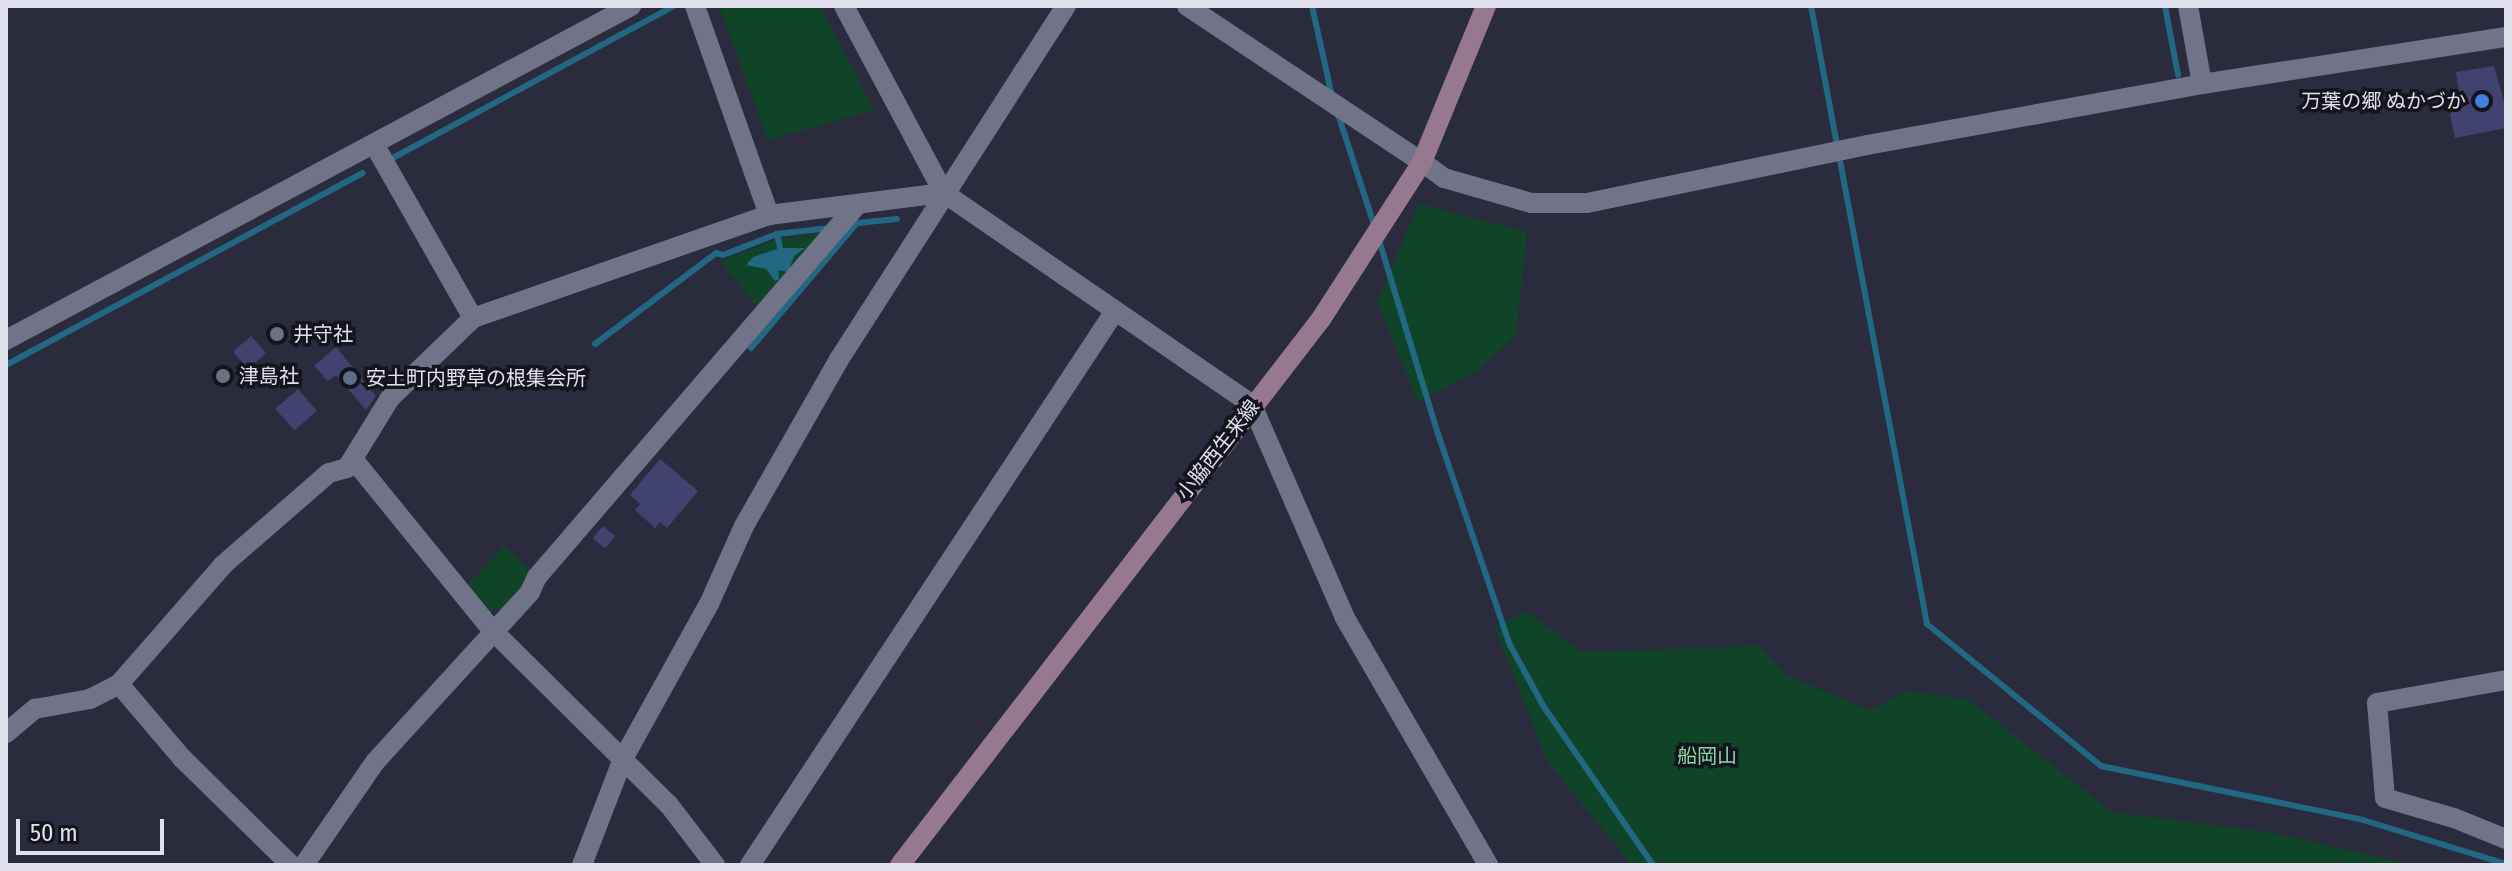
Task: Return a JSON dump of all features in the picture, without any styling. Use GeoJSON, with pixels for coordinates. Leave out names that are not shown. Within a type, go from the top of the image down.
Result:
{"type":"FeatureCollection","features":[{"type":"Feature","properties":{"kind":"main road","name":"小脇西生来線"},"geometry":{"type":"LineString","coordinates":[[900,865],[1321,319],[1422,162],[1486,6]]}},
{"type":"Feature","properties":{"kind":"street"},"geometry":{"type":"LineString","coordinates":[[6,340],[631,6]]}},
{"type":"Feature","properties":{"kind":"street"},"geometry":{"type":"LineString","coordinates":[[695,6],[769,215]]}},
{"type":"Feature","properties":{"kind":"street"},"geometry":{"type":"LineString","coordinates":[[844,6],[944,193],[1252,405],[1345,618],[1488,865]]}},
{"type":"Feature","properties":{"kind":"street"},"geometry":{"type":"LineString","coordinates":[[582,865],[623,759],[709,604],[744,526],[838,361],[1066,6]]}},
{"type":"Feature","properties":{"kind":"street"},"geometry":{"type":"LineString","coordinates":[[1187,6],[1444,178],[1531,203],[1587,203],[1867,145],[2202,84],[2506,37]]}},
{"type":"Feature","properties":{"kind":"street"},"geometry":{"type":"LineString","coordinates":[[2188,6],[2202,84]]}},
{"type":"Feature","properties":{"kind":"street"},"geometry":{"type":"LineString","coordinates":[[374,144],[473,318]]}},
{"type":"Feature","properties":{"kind":"street"},"geometry":{"type":"LineString","coordinates":[[6,733],[35,709],[90,699],[119,684],[223,565],[329,473],[347,468],[369,427],[390,398],[473,318],[769,215],[944,193]]}},
{"type":"Feature","properties":{"kind":"street"},"geometry":{"type":"LineString","coordinates":[[304,865],[375,762],[492,630],[530,592],[537,577],[858,204]]}},
{"type":"Feature","properties":{"kind":"street"},"geometry":{"type":"LineString","coordinates":[[750,865],[1115,311]]}},
{"type":"Feature","properties":{"kind":"street"},"geometry":{"type":"LineString","coordinates":[[353,459],[492,630],[669,805],[715,865]]}},
{"type":"Feature","properties":{"kind":"street"},"geometry":{"type":"LineString","coordinates":[[2506,680],[2377,703],[2385,798],[2454,818],[2506,839]]}},
{"type":"Feature","properties":{"kind":"street"},"geometry":{"type":"LineString","coordinates":[[119,684],[182,758],[291,865]]}},
{"type":"Feature","properties":{"kind":"green space"},"geometry":{"type":"Polygon","coordinates":[[[719,6],[820,6],[874,110],[768,140],[719,6]]]}},
{"type":"Feature","properties":{"kind":"green space"},"geometry":{"type":"Polygon","coordinates":[[[1419,204],[1527,232],[1516,335],[1477,371],[1418,402],[1377,301],[1419,204]]]}},
{"type":"Feature","properties":{"kind":"green space"},"geometry":{"type":"Polygon","coordinates":[[[829,232],[760,310],[720,261],[778,239],[829,232]]]}},
{"type":"Feature","properties":{"kind":"green space"},"geometry":{"type":"Polygon","coordinates":[[[504,546],[537,577],[502,614],[494,608],[485,619],[459,594],[504,546]]]}},
{"type":"Feature","properties":{"kind":"green space","name":"船岡山"},"geometry":{"type":"Polygon","coordinates":[[[1527,612],[1583,652],[1759,646],[1786,675],[1869,710],[1907,691],[1969,700],[2112,812],[2270,832],[2412,865],[1632,865],[1547,761],[1495,627],[1527,612]]]}},
{"type":"Feature","properties":{"kind":"water"},"geometry":{"type":"Polygon","coordinates":[[[780,248],[805,248],[794,256],[788,272],[778,270],[779,279],[775,281],[766,269],[746,265],[753,257],[780,248]]]}},
{"type":"Feature","properties":{"kind":"building","name":"万葉の郷 ぬかづか"},"geometry":{"type":"Polygon","coordinates":[[[2494,66],[2506,109],[2506,128],[2455,138],[2448,104],[2460,101],[2456,72],[2494,66]]]}},
{"type":"Feature","properties":{"kind":"building"},"geometry":{"type":"Polygon","coordinates":[[[251,336],[266,353],[248,369],[233,352],[251,336]]]}},
{"type":"Feature","properties":{"kind":"building","name":"安土町内野草の根集会所"},"geometry":{"type":"Polygon","coordinates":[[[336,347],[376,396],[366,410],[336,375],[328,381],[314,366],[336,347]]]}},
{"type":"Feature","properties":{"kind":"building"},"geometry":{"type":"Polygon","coordinates":[[[298,389],[317,411],[294,431],[275,409],[298,389]]]}},
{"type":"Feature","properties":{"kind":"building"},"geometry":{"type":"Polygon","coordinates":[[[660,459],[698,491],[667,528],[660,522],[655,528],[635,510],[640,504],[630,495],[660,459]]]}},
{"type":"Feature","properties":{"kind":"building"},"geometry":{"type":"Polygon","coordinates":[[[603,526],[615,536],[605,549],[593,538],[603,526]]]}},
{"type":"Feature","properties":{"kind":"waterway"},"geometry":{"type":"LineString","coordinates":[[389,160],[674,6]]}},
{"type":"Feature","properties":{"kind":"waterway"},"geometry":{"type":"LineString","coordinates":[[1312,6],[1332,96]]}},
{"type":"Feature","properties":{"kind":"waterway"},"geometry":{"type":"LineString","coordinates":[[1811,6],[1927,624],[2101,766],[2363,820],[2506,864]]}},
{"type":"Feature","properties":{"kind":"waterway"},"geometry":{"type":"LineString","coordinates":[[2165,6],[2178,75]]}},
{"type":"Feature","properties":{"kind":"waterway"},"geometry":{"type":"LineString","coordinates":[[1338,114],[1374,225]]}},
{"type":"Feature","properties":{"kind":"waterway"},"geometry":{"type":"LineString","coordinates":[[6,365],[363,173]]}},
{"type":"Feature","properties":{"kind":"waterway"},"geometry":{"type":"LineString","coordinates":[[751,348],[857,223],[897,219]]}},
{"type":"Feature","properties":{"kind":"waterway"},"geometry":{"type":"LineString","coordinates":[[595,344],[716,253],[723,255],[777,234],[829,228]]}},
{"type":"Feature","properties":{"kind":"waterway"},"geometry":{"type":"LineString","coordinates":[[777,234],[780,248]]}},
{"type":"Feature","properties":{"kind":"waterway"},"geometry":{"type":"LineString","coordinates":[[1379,240],[1438,434],[1510,645],[1544,707],[1653,865]]}},
{"type":"Feature","properties":{"kind":"place","name":"万葉の郷 ぬかづか"},"geometry":{"type":"Point","coordinates":[2482,101]}},
{"type":"Feature","properties":{"kind":"place","name":"井守社"},"geometry":{"type":"Point","coordinates":[277,334]}},
{"type":"Feature","properties":{"kind":"place","name":"津島社"},"geometry":{"type":"Point","coordinates":[223,376]}},
{"type":"Feature","properties":{"kind":"place","name":"安土町内野草の根集会所"},"geometry":{"type":"Point","coordinates":[350,378]}}]}
